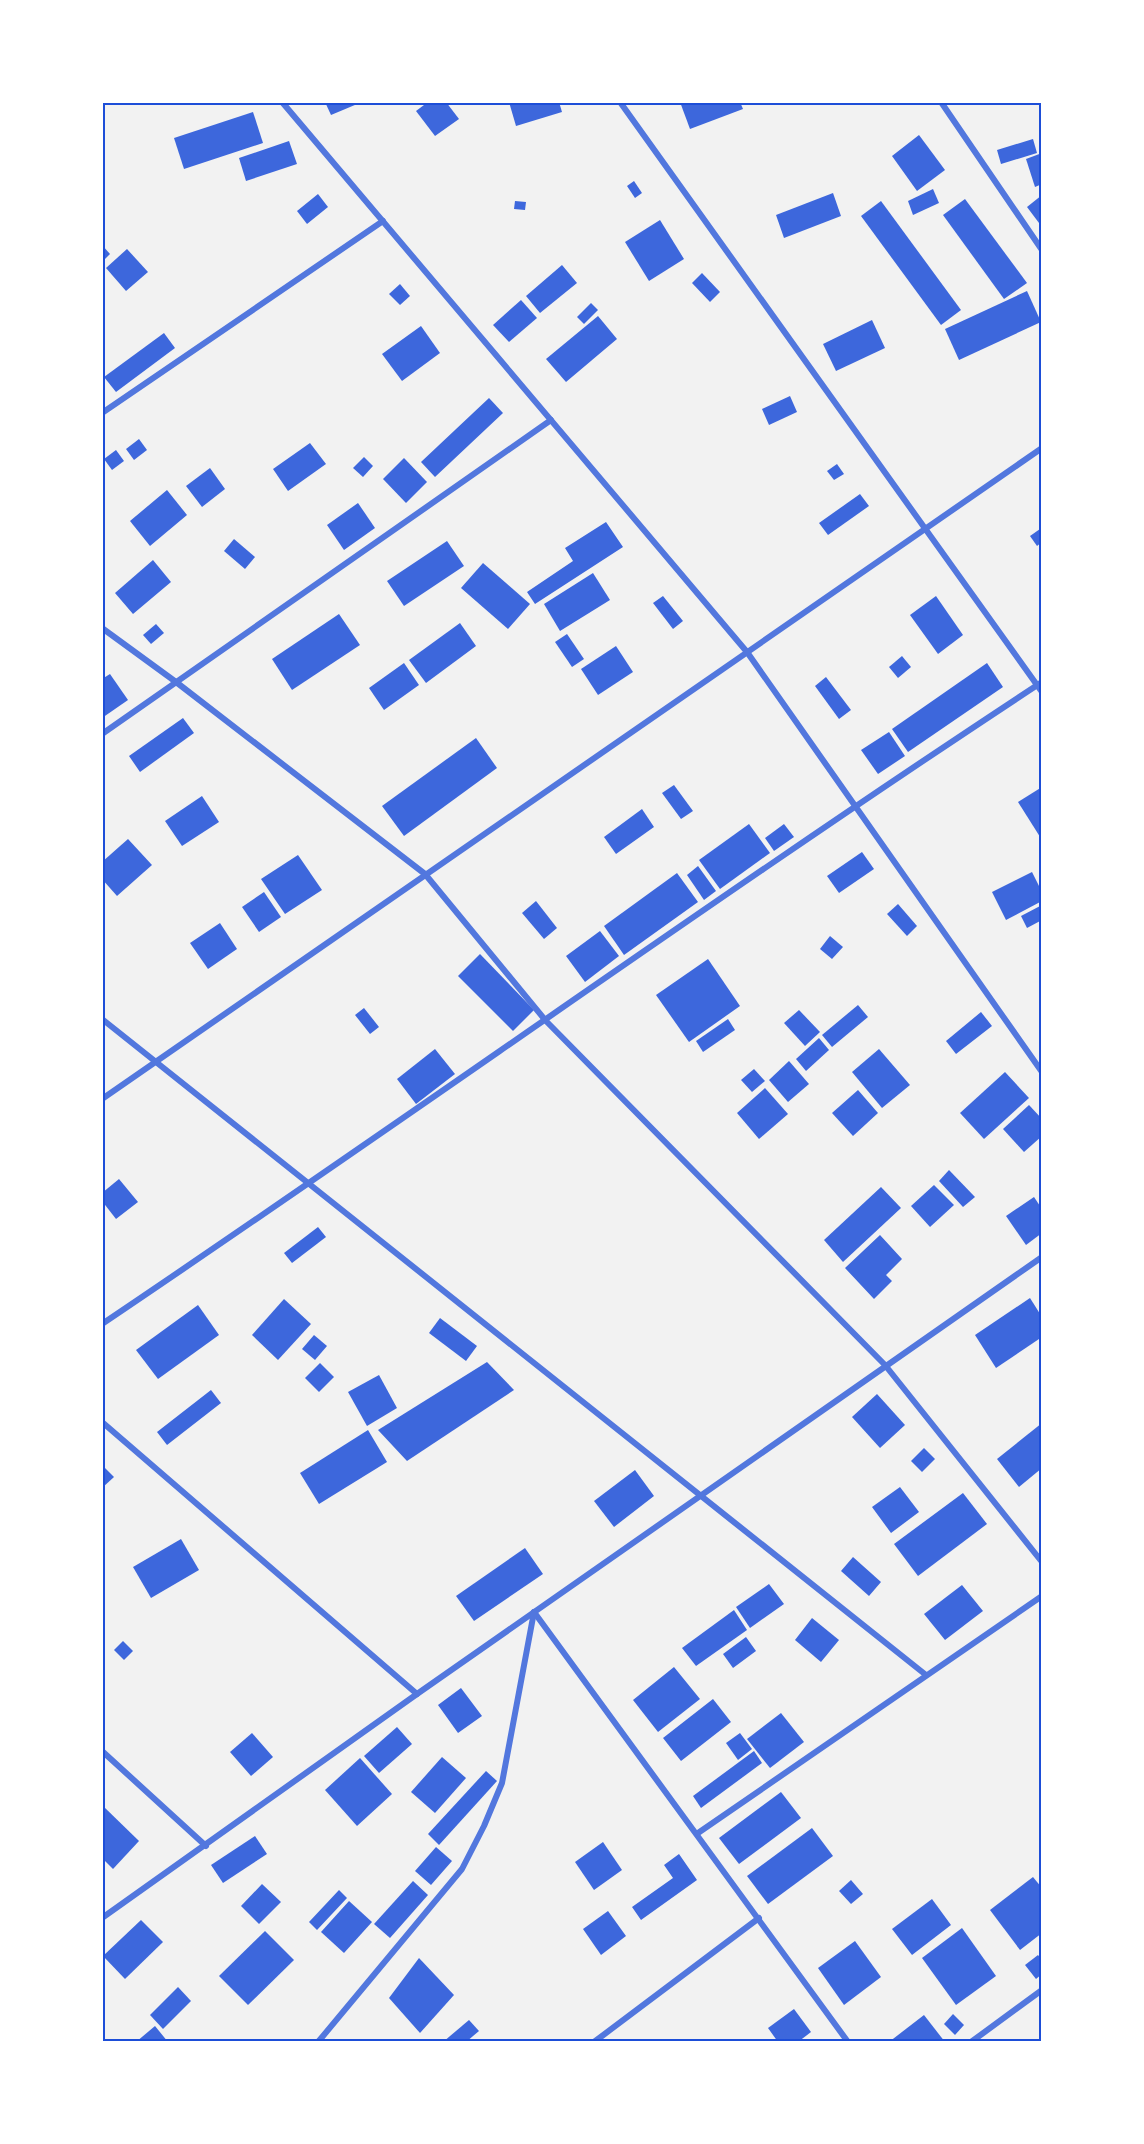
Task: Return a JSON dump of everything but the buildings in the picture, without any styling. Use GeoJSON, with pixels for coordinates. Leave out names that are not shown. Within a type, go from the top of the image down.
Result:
{"type":"FeatureCollection","features":[{"type":"Feature","properties":{"kind":"street"},"geometry":{"type":"LineString","coordinates":[[282,102],[747,652],[1042,1072]]}},
{"type":"Feature","properties":{"kind":"street"},"geometry":{"type":"LineString","coordinates":[[620,102],[925,529],[1040,683],[1042,692]]}},
{"type":"Feature","properties":{"kind":"street"},"geometry":{"type":"LineString","coordinates":[[941,102],[1042,250]]}},
{"type":"Feature","properties":{"kind":"street"},"geometry":{"type":"LineString","coordinates":[[102,413],[383,221]]}},
{"type":"Feature","properties":{"kind":"street"},"geometry":{"type":"LineString","coordinates":[[102,734],[551,420]]}},
{"type":"Feature","properties":{"kind":"street"},"geometry":{"type":"LineString","coordinates":[[102,1099],[1042,448]]}},
{"type":"Feature","properties":{"kind":"street"},"geometry":{"type":"LineString","coordinates":[[102,628],[176,682],[425,874],[546,1021],[885,1365],[1042,1562]]}},
{"type":"Feature","properties":{"kind":"street"},"geometry":{"type":"LineString","coordinates":[[102,1324],[546,1021],[854,805],[1040,683]]}},
{"type":"Feature","properties":{"kind":"street"},"geometry":{"type":"LineString","coordinates":[[102,1019],[926,1675]]}},
{"type":"Feature","properties":{"kind":"street"},"geometry":{"type":"LineString","coordinates":[[102,1918],[417,1694],[1042,1257]]}},
{"type":"Feature","properties":{"kind":"street"},"geometry":{"type":"LineString","coordinates":[[102,1422],[417,1694]]}},
{"type":"Feature","properties":{"kind":"street"},"geometry":{"type":"LineString","coordinates":[[698,1833],[1042,1596]]}},
{"type":"Feature","properties":{"kind":"street"},"geometry":{"type":"LineString","coordinates":[[534,1612],[698,1833],[848,2042]]}},
{"type":"Feature","properties":{"kind":"street"},"geometry":{"type":"LineString","coordinates":[[318,2042],[462,1869],[484,1826],[502,1783],[534,1612]]}},
{"type":"Feature","properties":{"kind":"street"},"geometry":{"type":"LineString","coordinates":[[102,1751],[206,1846]]}},
{"type":"Feature","properties":{"kind":"street"},"geometry":{"type":"LineString","coordinates":[[594,2042],[759,1918]]}},
{"type":"Feature","properties":{"kind":"street"},"geometry":{"type":"LineString","coordinates":[[971,2042],[1042,1990]]}}]}
